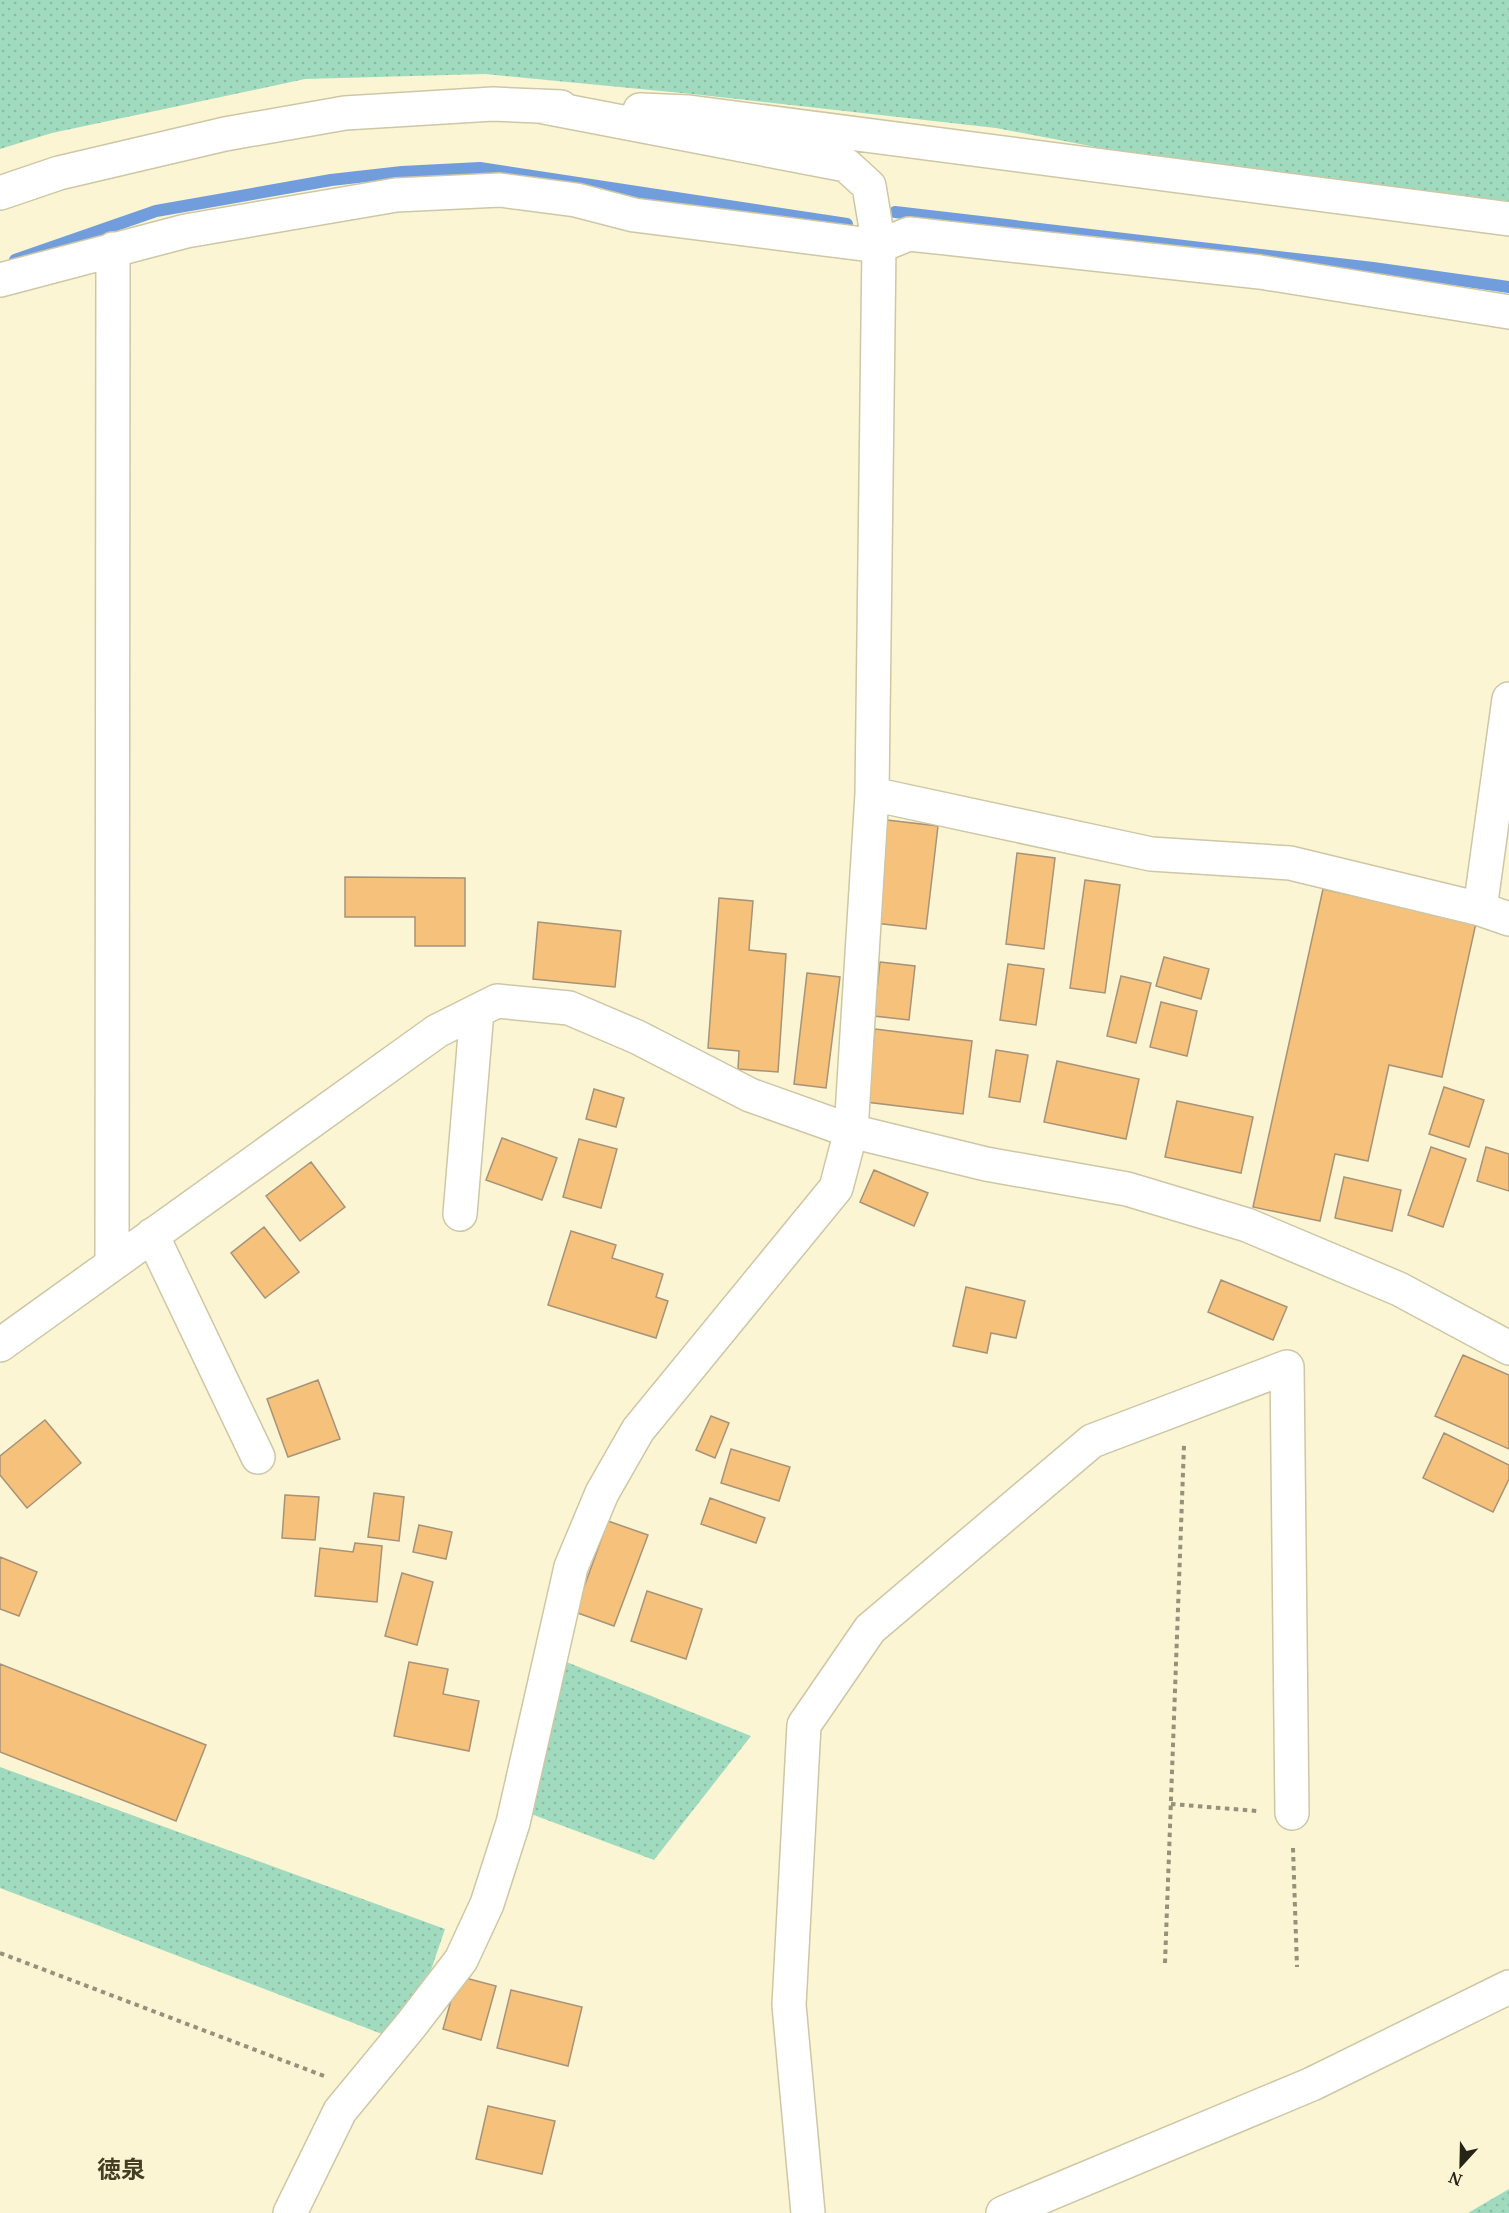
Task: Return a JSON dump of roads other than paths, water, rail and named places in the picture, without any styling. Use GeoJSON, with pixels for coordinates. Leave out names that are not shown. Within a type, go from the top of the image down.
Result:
{"type":"FeatureCollection","features":[{"type":"Feature","properties":{"kind":"street"},"geometry":{"type":"LineString","coordinates":[[0,193],[70,170],[225,134],[345,112],[493,104],[689,112],[1509,219]]}},
{"type":"Feature","properties":{"kind":"street"},"geometry":{"type":"LineString","coordinates":[[290,2213],[340,2112],[461,1960],[487,1904],[513,1823],[571,1567],[602,1493],[638,1430],[836,1188],[851,1131],[872,794],[879,246],[869,186],[846,165],[539,106]]}},
{"type":"Feature","properties":{"kind":"street"},"geometry":{"type":"LineString","coordinates":[[0,280],[186,231],[396,195],[500,190],[576,200],[634,215],[879,246],[909,234],[921,235],[1260,272],[1509,312]]}},
{"type":"Feature","properties":{"kind":"street"},"geometry":{"type":"LineString","coordinates":[[112,1264],[113,249]]}},
{"type":"Feature","properties":{"kind":"street"},"geometry":{"type":"LineString","coordinates":[[872,794],[1151,854],[1290,863],[1494,914],[1509,699]]}},
{"type":"Feature","properties":{"kind":"street"},"geometry":{"type":"LineString","coordinates":[[0,1345],[437,1031],[497,1000],[569,1008],[637,1037],[750,1095],[851,1131],[986,1164],[1127,1189],[1246,1225],[1399,1289],[1509,1348]]}},
{"type":"Feature","properties":{"kind":"street"},"geometry":{"type":"LineString","coordinates":[[460,1214],[477,1011]]}},
{"type":"Feature","properties":{"kind":"street"},"geometry":{"type":"LineString","coordinates":[[152,1235],[258,1457]]}},
{"type":"Feature","properties":{"kind":"street"},"geometry":{"type":"LineString","coordinates":[[808,2213],[789,2005],[804,1725],[870,1629],[1092,1441],[1287,1367],[1292,1813]]}},
{"type":"Feature","properties":{"kind":"street"},"geometry":{"type":"LineString","coordinates":[[1003,2213],[1312,2084],[1509,1988]]}},
{"type":"Feature","properties":{"kind":"waterway"},"geometry":{"type":"LineString","coordinates":[[15,260],[156,211],[331,180],[402,172],[480,168],[847,224]]}},
{"type":"Feature","properties":{"kind":"waterway"},"geometry":{"type":"LineString","coordinates":[[895,212],[1373,268],[1509,287]]}},
{"type":"Feature","properties":{"kind":"district","name":"徳泉"},"geometry":{"type":"Point","coordinates":[121,2170]}}]}
